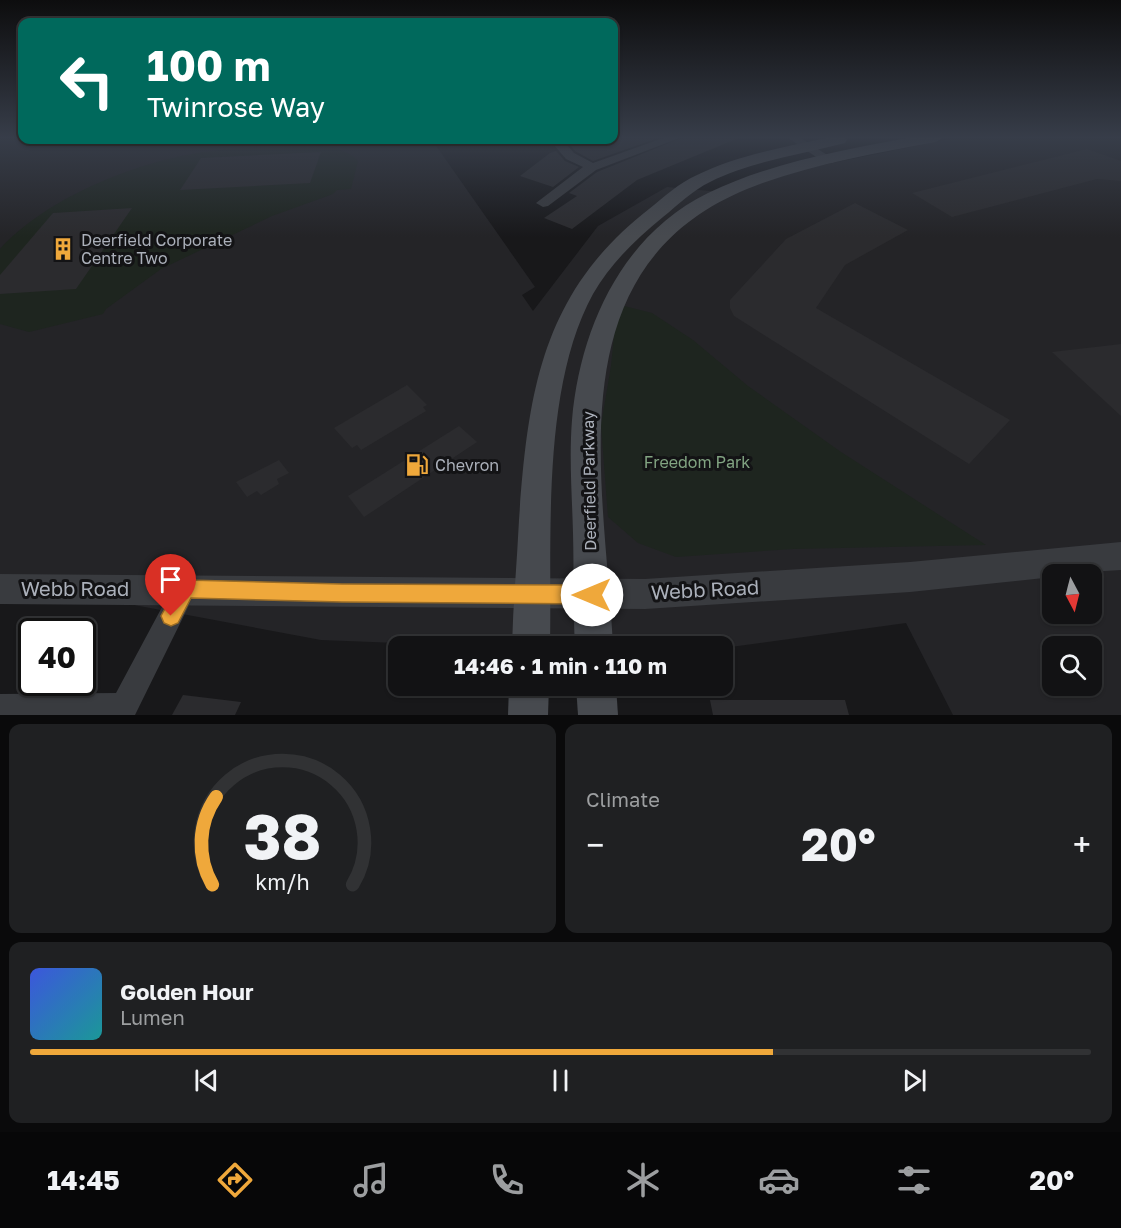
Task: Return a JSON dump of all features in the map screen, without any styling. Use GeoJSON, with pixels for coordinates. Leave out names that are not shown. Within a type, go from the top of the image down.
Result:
{"type":"FeatureCollection","features":[{"type":"Feature","properties":{"kind":"main road","name":"Deerfield Parkway"},"geometry":{"type":"LineString","coordinates":[[531,636],[539,441],[545,397],[562,335],[581,293],[604,261],[629,234],[654,212],[701,180],[727,170]]}},
{"type":"Feature","properties":{"kind":"main road","name":"Deerfield Parkway"},"geometry":{"type":"LineString","coordinates":[[594,636],[586,417],[597,350],[615,295],[643,253],[669,228],[698,206],[714,197],[781,170]]}},
{"type":"Feature","properties":{"kind":"main road"},"geometry":{"type":"LineString","coordinates":[[528,715],[529,696]]}},
{"type":"Feature","properties":{"kind":"main road"},"geometry":{"type":"LineString","coordinates":[[597,696],[598,715]]}},
{"type":"Feature","properties":{"kind":"street"},"geometry":{"type":"LineString","coordinates":[[543,203],[587,170]]}},
{"type":"Feature","properties":{"kind":"street","name":"Webb Road"},"geometry":{"type":"LineString","coordinates":[[0,589],[185,589],[592,595],[686,592],[910,577],[1121,556]]}},
{"type":"Feature","properties":{"kind":"street"},"geometry":{"type":"LineString","coordinates":[[0,708],[122,711],[185,589]]}},
{"type":"Feature","properties":{"kind":"shaded area"},"geometry":{"type":"Polygon","coordinates":[[[0,170],[453,170],[535,287],[522,295],[533,311],[598,226],[667,187],[732,193],[799,170],[1121,170],[1121,715],[953,715],[906,623],[733,647],[733,636],[388,636],[388,643],[321,640],[0,580],[0,170]]]}},
{"type":"Feature","properties":{"kind":"green space"},"geometry":{"type":"Polygon","coordinates":[[[356,170],[351,189],[337,190],[333,194],[272,216],[161,269],[106,309],[103,314],[29,332],[0,324],[0,249],[44,212],[98,183],[127,172],[356,170]]]}},
{"type":"Feature","properties":{"kind":"green space","name":"Freedom Park"},"geometry":{"type":"Polygon","coordinates":[[[624,306],[652,313],[693,340],[748,386],[841,452],[986,545],[793,549],[676,557],[638,543],[608,517],[601,425],[615,325],[624,306]]]}},
{"type":"Feature","properties":{"kind":"building"},"geometry":{"type":"Polygon","coordinates":[[[193,170],[314,170],[310,183],[180,190],[193,170]]]}},
{"type":"Feature","properties":{"kind":"building"},"geometry":{"type":"Polygon","coordinates":[[[527,170],[575,170],[553,187],[520,176],[527,170]]]}},
{"type":"Feature","properties":{"kind":"building"},"geometry":{"type":"Polygon","coordinates":[[[660,170],[637,180],[572,229],[544,218],[577,196],[569,193],[597,172],[660,170]]]}},
{"type":"Feature","properties":{"kind":"building"},"geometry":{"type":"Polygon","coordinates":[[[1002,170],[1121,170],[1121,181],[1097,179],[952,217],[912,193],[1002,170]]]}},
{"type":"Feature","properties":{"kind":"building"},"geometry":{"type":"Polygon","coordinates":[[[855,203],[908,230],[845,265],[816,308],[1010,420],[969,464],[734,316],[730,308],[730,300],[786,239],[855,203]]]}},
{"type":"Feature","properties":{"kind":"building","name":"Deerfield Corporate Centre Two"},"geometry":{"type":"Polygon","coordinates":[[[132,208],[76,289],[0,294],[0,275],[53,213],[132,208]]]}},
{"type":"Feature","properties":{"kind":"building"},"geometry":{"type":"Polygon","coordinates":[[[1121,344],[1121,416],[1052,352],[1121,344]]]}},
{"type":"Feature","properties":{"kind":"building"},"geometry":{"type":"Polygon","coordinates":[[[407,385],[427,405],[423,407],[426,411],[361,450],[357,445],[352,448],[334,428],[407,385]]]}},
{"type":"Feature","properties":{"kind":"building"},"geometry":{"type":"Polygon","coordinates":[[[459,426],[477,442],[364,517],[348,496],[459,426]]]}},
{"type":"Feature","properties":{"kind":"building"},"geometry":{"type":"Polygon","coordinates":[[[279,460],[289,473],[277,479],[279,484],[261,495],[257,491],[247,497],[236,482],[279,460]]]}},
{"type":"Feature","properties":{"kind":"building"},"geometry":{"type":"Polygon","coordinates":[[[183,695],[241,702],[235,715],[172,715],[183,695]]]}},
{"type":"Feature","properties":{"kind":"building"},"geometry":{"type":"Polygon","coordinates":[[[710,700],[845,700],[849,715],[713,715],[710,700]]]}},
{"type":"Feature","properties":{"kind":"place","name":"Deerfield Corporate Centre Two"},"geometry":{"type":"Point","coordinates":[63,249]}},
{"type":"Feature","properties":{"kind":"place","name":"Chevron"},"geometry":{"type":"Point","coordinates":[417,465]}},
{"type":"Feature","properties":{"kind":"route"},"geometry":{"type":"LineString","coordinates":[[171,616],[185,589],[263,592],[592,595]]}}]}
